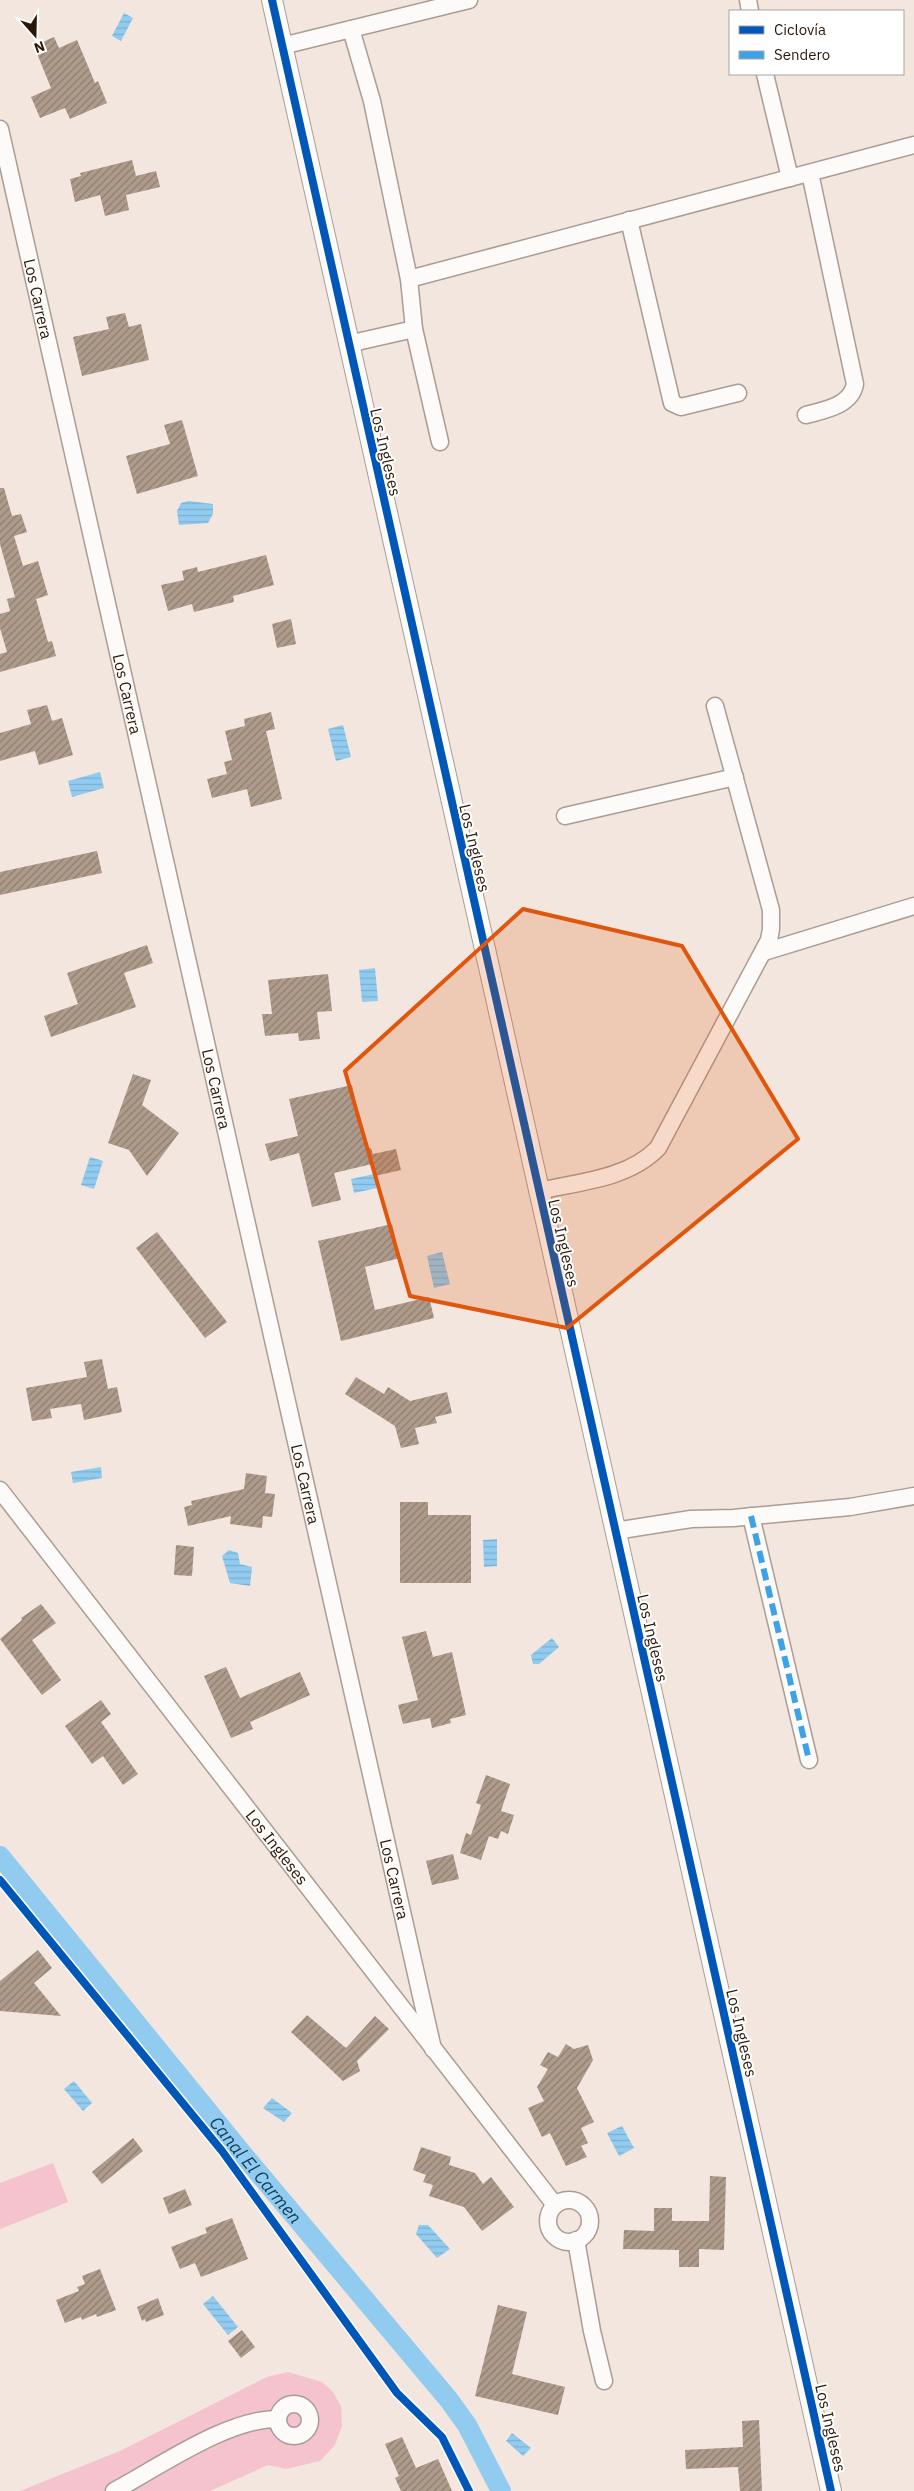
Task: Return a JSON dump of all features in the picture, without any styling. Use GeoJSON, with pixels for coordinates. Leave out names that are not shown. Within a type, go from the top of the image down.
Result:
{"type":"FeatureCollection","features":[{"type":"Feature","properties":{"kind":"street","name":"Los Ingleses"},"geometry":{"type":"LineString","coordinates":[[272,0],[831,2491]]}},
{"type":"Feature","properties":{"kind":"street"},"geometry":{"type":"LineString","coordinates":[[282,46],[470,0]]}},
{"type":"Feature","properties":{"kind":"street"},"geometry":{"type":"LineString","coordinates":[[351,29],[372,101],[409,279],[414,329],[440,442]]}},
{"type":"Feature","properties":{"kind":"street"},"geometry":{"type":"LineString","coordinates":[[765,75],[790,178]]}},
{"type":"Feature","properties":{"kind":"street","name":"Los Carrera"},"geometry":{"type":"LineString","coordinates":[[0,130],[433,2049]]}},
{"type":"Feature","properties":{"kind":"street"},"geometry":{"type":"LineString","coordinates":[[409,279],[914,145]]}},
{"type":"Feature","properties":{"kind":"street"},"geometry":{"type":"LineString","coordinates":[[806,415],[839,405],[852,394],[856,384],[810,174]]}},
{"type":"Feature","properties":{"kind":"street"},"geometry":{"type":"LineString","coordinates":[[629,220],[672,403],[680,407],[738,393]]}},
{"type":"Feature","properties":{"kind":"street"},"geometry":{"type":"LineString","coordinates":[[348,344],[414,329]]}},
{"type":"Feature","properties":{"kind":"street"},"geometry":{"type":"LineString","coordinates":[[538,1191],[622,1172],[642,1162],[658,1148],[764,952],[771,929],[770,910],[715,706]]}},
{"type":"Feature","properties":{"kind":"street"},"geometry":{"type":"LineString","coordinates":[[565,816],[735,777]]}},
{"type":"Feature","properties":{"kind":"street"},"geometry":{"type":"LineString","coordinates":[[764,952],[914,906]]}},
{"type":"Feature","properties":{"kind":"street","name":"Los Ingleses"},"geometry":{"type":"LineString","coordinates":[[0,1490],[555,2205]]}},
{"type":"Feature","properties":{"kind":"street"},"geometry":{"type":"LineString","coordinates":[[615,1531],[690,1519],[751,1516],[850,1506],[914,1496]]}},
{"type":"Feature","properties":{"kind":"street"},"geometry":{"type":"LineString","coordinates":[[751,1516],[809,1760]]}},
{"type":"Feature","properties":{"kind":"street"},"geometry":{"type":"LineString","coordinates":[[568,2200],[575,2200],[587,2209],[590,2216],[587,2231],[576,2240],[563,2241],[549,2228],[548,2216],[555,2205],[568,2200]]}},
{"type":"Feature","properties":{"kind":"street"},"geometry":{"type":"LineString","coordinates":[[576,2240],[592,2331],[604,2381]]}},
{"type":"Feature","properties":{"kind":"street"},"geometry":{"type":"LineString","coordinates":[[114,2491],[226,2431],[256,2420],[278,2419]]}},
{"type":"Feature","properties":{"kind":"highlighted area"},"geometry":{"type":"Polygon","coordinates":[[[523,909],[682,946],[798,1139],[567,1328],[410,1296],[345,1071],[523,909]]]}},
{"type":"Feature","properties":{"kind":"shaded area"},"geometry":{"type":"Polygon","coordinates":[[[53,2163],[68,2202],[0,2229],[0,2183],[53,2163]]]}},
{"type":"Feature","properties":{"kind":"shaded area"},"geometry":{"type":"Polygon","coordinates":[[[288,2372],[322,2382],[333,2392],[341,2406],[342,2426],[335,2445],[320,2461],[286,2469],[268,2465],[210,2491],[20,2491],[120,2451],[267,2377],[288,2372]]]}},
{"type":"Feature","properties":{"kind":"water"},"geometry":{"type":"Polygon","coordinates":[[[124,13],[133,18],[121,41],[112,36],[124,13]]]}},
{"type":"Feature","properties":{"kind":"water"},"geometry":{"type":"Polygon","coordinates":[[[189,501],[213,504],[213,514],[208,523],[179,525],[177,511],[181,503],[189,501]]]}},
{"type":"Feature","properties":{"kind":"water"},"geometry":{"type":"Polygon","coordinates":[[[343,725],[351,757],[336,761],[328,729],[343,725]]]}},
{"type":"Feature","properties":{"kind":"water"},"geometry":{"type":"Polygon","coordinates":[[[100,772],[104,788],[72,797],[68,781],[100,772]]]}},
{"type":"Feature","properties":{"kind":"water"},"geometry":{"type":"Polygon","coordinates":[[[375,968],[378,1001],[362,1002],[359,970],[375,968]]]}},
{"type":"Feature","properties":{"kind":"water"},"geometry":{"type":"Polygon","coordinates":[[[90,1157],[103,1161],[94,1189],[81,1185],[90,1157]]]}},
{"type":"Feature","properties":{"kind":"water"},"geometry":{"type":"Polygon","coordinates":[[[374,1174],[377,1188],[354,1193],[351,1179],[374,1174]]]}},
{"type":"Feature","properties":{"kind":"water"},"geometry":{"type":"Polygon","coordinates":[[[442,1252],[450,1284],[434,1288],[427,1256],[442,1252]]]}},
{"type":"Feature","properties":{"kind":"water"},"geometry":{"type":"Polygon","coordinates":[[[101,1467],[102,1478],[73,1483],[71,1472],[101,1467]]]}},
{"type":"Feature","properties":{"kind":"water"},"geometry":{"type":"Polygon","coordinates":[[[497,1539],[497,1566],[484,1567],[483,1540],[497,1539]]]}},
{"type":"Feature","properties":{"kind":"water"},"geometry":{"type":"Polygon","coordinates":[[[229,1550],[238,1553],[240,1564],[252,1567],[250,1586],[230,1583],[222,1556],[229,1550]]]}},
{"type":"Feature","properties":{"kind":"water"},"geometry":{"type":"Polygon","coordinates":[[[552,1638],[559,1647],[539,1664],[533,1664],[531,1655],[552,1638]]]}},
{"type":"Feature","properties":{"kind":"water"},"geometry":{"type":"Polygon","coordinates":[[[74,2081],[92,2103],[83,2111],[64,2089],[74,2081]]]}},
{"type":"Feature","properties":{"kind":"water"},"geometry":{"type":"Polygon","coordinates":[[[272,2098],[292,2113],[284,2122],[263,2108],[272,2098]]]}},
{"type":"Feature","properties":{"kind":"water"},"geometry":{"type":"Polygon","coordinates":[[[622,2126],[634,2148],[619,2156],[607,2133],[622,2126]]]}},
{"type":"Feature","properties":{"kind":"water"},"geometry":{"type":"Polygon","coordinates":[[[419,2225],[428,2225],[450,2249],[437,2258],[416,2234],[419,2225]]]}},
{"type":"Feature","properties":{"kind":"water"},"geometry":{"type":"Polygon","coordinates":[[[213,2296],[238,2327],[228,2335],[203,2304],[213,2296]]]}},
{"type":"Feature","properties":{"kind":"water"},"geometry":{"type":"Polygon","coordinates":[[[512,2433],[531,2448],[523,2456],[506,2441],[512,2433]]]}},
{"type":"Feature","properties":{"kind":"building"},"geometry":{"type":"Polygon","coordinates":[[[54,37],[59,48],[77,40],[95,83],[98,81],[107,103],[70,119],[65,108],[40,118],[31,97],[51,88],[34,46],[54,37]]]}},
{"type":"Feature","properties":{"kind":"building"},"geometry":{"type":"Polygon","coordinates":[[[132,160],[136,176],[156,171],[160,187],[126,195],[129,210],[105,216],[100,195],[75,202],[70,179],[81,176],[80,173],[132,160]]]}},
{"type":"Feature","properties":{"kind":"building"},"geometry":{"type":"Polygon","coordinates":[[[125,313],[129,327],[141,324],[149,360],[82,376],[73,337],[109,329],[106,317],[125,313]]]}},
{"type":"Feature","properties":{"kind":"building"},"geometry":{"type":"Polygon","coordinates":[[[182,420],[198,476],[137,494],[126,456],[170,444],[164,425],[182,420]]]}},
{"type":"Feature","properties":{"kind":"building"},"geometry":{"type":"Polygon","coordinates":[[[0,488],[4,488],[12,516],[21,514],[27,532],[14,536],[23,566],[38,561],[48,595],[36,599],[48,642],[52,641],[56,656],[0,672],[0,654],[7,652],[0,628],[0,614],[10,611],[7,599],[15,597],[0,544],[0,488]]]}},
{"type":"Feature","properties":{"kind":"building"},"geometry":{"type":"Polygon","coordinates":[[[266,555],[274,585],[233,596],[234,602],[194,612],[192,604],[168,611],[161,585],[184,580],[182,571],[197,567],[198,572],[266,555]]]}},
{"type":"Feature","properties":{"kind":"building"},"geometry":{"type":"Polygon","coordinates":[[[291,619],[296,644],[277,648],[272,624],[291,619]]]}},
{"type":"Feature","properties":{"kind":"building"},"geometry":{"type":"Polygon","coordinates":[[[47,705],[52,721],[62,718],[73,755],[39,765],[35,751],[0,761],[0,733],[31,724],[27,710],[47,705]]]}},
{"type":"Feature","properties":{"kind":"building"},"geometry":{"type":"Polygon","coordinates":[[[271,712],[275,729],[266,731],[282,799],[251,807],[247,789],[212,798],[207,779],[227,774],[224,762],[232,760],[225,731],[245,726],[244,719],[271,712]]]}},
{"type":"Feature","properties":{"kind":"building"},"geometry":{"type":"Polygon","coordinates":[[[97,851],[102,873],[0,895],[0,872],[97,851]]]}},
{"type":"Feature","properties":{"kind":"building"},"geometry":{"type":"Polygon","coordinates":[[[147,945],[153,963],[124,973],[136,1007],[51,1037],[44,1016],[78,1004],[67,973],[147,945]]]}},
{"type":"Feature","properties":{"kind":"building"},"geometry":{"type":"Polygon","coordinates":[[[328,974],[332,1011],[317,1012],[320,1039],[299,1041],[298,1033],[265,1036],[262,1014],[272,1014],[268,980],[328,974]]]}},
{"type":"Feature","properties":{"kind":"building"},"geometry":{"type":"Polygon","coordinates":[[[133,1074],[151,1080],[142,1105],[179,1133],[147,1176],[129,1150],[108,1143],[133,1074]]]}},
{"type":"Feature","properties":{"kind":"building"},"geometry":{"type":"Polygon","coordinates":[[[352,1085],[366,1149],[371,1148],[373,1154],[396,1149],[401,1170],[375,1176],[372,1164],[334,1173],[341,1200],[312,1207],[299,1153],[270,1161],[265,1144],[298,1136],[289,1099],[352,1085]]]}},
{"type":"Feature","properties":{"kind":"building"},"geometry":{"type":"Polygon","coordinates":[[[392,1224],[400,1258],[365,1267],[375,1310],[429,1297],[434,1318],[341,1341],[318,1241],[392,1224]]]}},
{"type":"Feature","properties":{"kind":"building"},"geometry":{"type":"Polygon","coordinates":[[[157,1232],[227,1322],[205,1338],[136,1248],[157,1232]]]}},
{"type":"Feature","properties":{"kind":"building"},"geometry":{"type":"Polygon","coordinates":[[[102,1359],[108,1389],[117,1387],[122,1412],[84,1420],[81,1404],[50,1409],[52,1418],[32,1421],[26,1388],[87,1377],[84,1362],[102,1359]]]}},
{"type":"Feature","properties":{"kind":"building"},"geometry":{"type":"Polygon","coordinates":[[[356,1377],[384,1394],[388,1387],[410,1401],[447,1392],[452,1413],[435,1417],[437,1423],[415,1428],[419,1444],[401,1448],[395,1426],[345,1394],[356,1377]]]}},
{"type":"Feature","properties":{"kind":"building"},"geometry":{"type":"Polygon","coordinates":[[[246,1473],[267,1476],[265,1493],[275,1494],[272,1517],[263,1516],[262,1528],[230,1524],[231,1516],[188,1526],[184,1507],[192,1505],[191,1501],[244,1489],[246,1473]]]}},
{"type":"Feature","properties":{"kind":"building"},"geometry":{"type":"Polygon","coordinates":[[[400,1502],[428,1502],[428,1515],[471,1515],[471,1583],[400,1583],[400,1502]]]}},
{"type":"Feature","properties":{"kind":"building"},"geometry":{"type":"Polygon","coordinates":[[[176,1545],[194,1547],[192,1576],[174,1575],[176,1545]]]}},
{"type":"Feature","properties":{"kind":"building"},"geometry":{"type":"Polygon","coordinates":[[[41,1604],[56,1623],[32,1640],[61,1680],[42,1695],[0,1639],[22,1620],[21,1618],[41,1604]]]}},
{"type":"Feature","properties":{"kind":"building"},"geometry":{"type":"Polygon","coordinates":[[[426,1631],[433,1657],[452,1652],[466,1715],[450,1719],[451,1723],[432,1728],[430,1718],[403,1724],[398,1705],[418,1700],[402,1637],[426,1631]]]}},
{"type":"Feature","properties":{"kind":"building"},"geometry":{"type":"Polygon","coordinates":[[[226,1667],[240,1698],[300,1672],[310,1695],[250,1722],[253,1729],[231,1738],[204,1676],[226,1667]]]}},
{"type":"Feature","properties":{"kind":"building"},"geometry":{"type":"Polygon","coordinates":[[[101,1700],[111,1714],[101,1722],[138,1774],[123,1785],[103,1756],[92,1764],[65,1726],[101,1700]]]}},
{"type":"Feature","properties":{"kind":"building"},"geometry":{"type":"Polygon","coordinates":[[[486,1775],[510,1784],[501,1811],[514,1815],[508,1834],[501,1831],[498,1839],[489,1836],[481,1860],[460,1853],[466,1833],[471,1835],[481,1805],[476,1803],[486,1775]]]}},
{"type":"Feature","properties":{"kind":"building"},"geometry":{"type":"Polygon","coordinates":[[[453,1854],[459,1879],[432,1885],[426,1861],[453,1854]]]}},
{"type":"Feature","properties":{"kind":"building"},"geometry":{"type":"Polygon","coordinates":[[[38,1950],[52,1968],[34,1983],[61,2016],[0,2011],[0,1981],[38,1950]]]}},
{"type":"Feature","properties":{"kind":"building"},"geometry":{"type":"Polygon","coordinates":[[[307,2015],[346,2048],[375,2016],[389,2029],[357,2061],[360,2071],[343,2081],[291,2032],[307,2015]]]}},
{"type":"Feature","properties":{"kind":"building"},"geometry":{"type":"Polygon","coordinates":[[[566,2044],[574,2049],[588,2045],[593,2060],[577,2088],[594,2122],[581,2128],[588,2143],[581,2146],[587,2157],[566,2166],[550,2133],[542,2137],[528,2108],[544,2101],[537,2087],[548,2069],[540,2065],[548,2052],[558,2057],[566,2044]]]}},
{"type":"Feature","properties":{"kind":"building"},"geometry":{"type":"Polygon","coordinates":[[[133,2138],[143,2151],[102,2184],[92,2172],[133,2138]]]}},
{"type":"Feature","properties":{"kind":"building"},"geometry":{"type":"Polygon","coordinates":[[[421,2147],[451,2157],[449,2165],[475,2173],[483,2184],[491,2177],[514,2207],[482,2231],[464,2207],[429,2196],[433,2185],[423,2182],[426,2175],[413,2170],[421,2147]]]}},
{"type":"Feature","properties":{"kind":"building"},"geometry":{"type":"Polygon","coordinates":[[[710,2176],[726,2177],[724,2250],[699,2249],[699,2267],[679,2267],[679,2250],[623,2249],[624,2230],[654,2231],[654,2208],[672,2208],[672,2221],[709,2221],[710,2176]]]}},
{"type":"Feature","properties":{"kind":"building"},"geometry":{"type":"Polygon","coordinates":[[[185,2189],[192,2205],[169,2214],[163,2198],[185,2189]]]}},
{"type":"Feature","properties":{"kind":"building"},"geometry":{"type":"Polygon","coordinates":[[[232,2218],[248,2259],[201,2277],[195,2263],[180,2269],[171,2247],[207,2233],[205,2228],[232,2218]]]}},
{"type":"Feature","properties":{"kind":"building"},"geometry":{"type":"Polygon","coordinates":[[[100,2269],[116,2310],[97,2317],[96,2314],[82,2320],[81,2317],[65,2323],[56,2300],[79,2291],[77,2287],[85,2284],[82,2276],[100,2269]]]}},
{"type":"Feature","properties":{"kind":"building"},"geometry":{"type":"Polygon","coordinates":[[[158,2298],[164,2315],[146,2322],[145,2319],[142,2321],[137,2307],[158,2298]]]}},
{"type":"Feature","properties":{"kind":"building"},"geometry":{"type":"Polygon","coordinates":[[[498,2305],[527,2312],[512,2374],[565,2387],[558,2415],[475,2396],[498,2305]]]}},
{"type":"Feature","properties":{"kind":"building"},"geometry":{"type":"Polygon","coordinates":[[[242,2330],[255,2347],[241,2358],[228,2341],[242,2330]]]}},
{"type":"Feature","properties":{"kind":"building"},"geometry":{"type":"Polygon","coordinates":[[[759,2420],[762,2491],[740,2491],[738,2467],[686,2469],[685,2450],[743,2447],[742,2421],[759,2420]]]}},
{"type":"Feature","properties":{"kind":"building"},"geometry":{"type":"Polygon","coordinates":[[[402,2437],[416,2468],[438,2459],[452,2491],[401,2491],[395,2478],[399,2476],[385,2444],[402,2437]]]}},
{"type":"Feature","properties":{"kind":"waterway","name":"Canal El Carmen"},"geometry":{"type":"LineString","coordinates":[[0,1856],[246,2158],[449,2400],[467,2425],[501,2491]]}},
{"type":"Feature","properties":{"kind":"marked path"},"geometry":{"type":"LineString","coordinates":[[751,1516],[809,1760]]}},
{"type":"Feature","properties":{"kind":"cycle path"},"geometry":{"type":"LineString","coordinates":[[272,0],[831,2491]]}},
{"type":"Feature","properties":{"kind":"cycle path"},"geometry":{"type":"LineString","coordinates":[[0,1880],[222,2151],[397,2393],[442,2437],[469,2491]]}}]}
